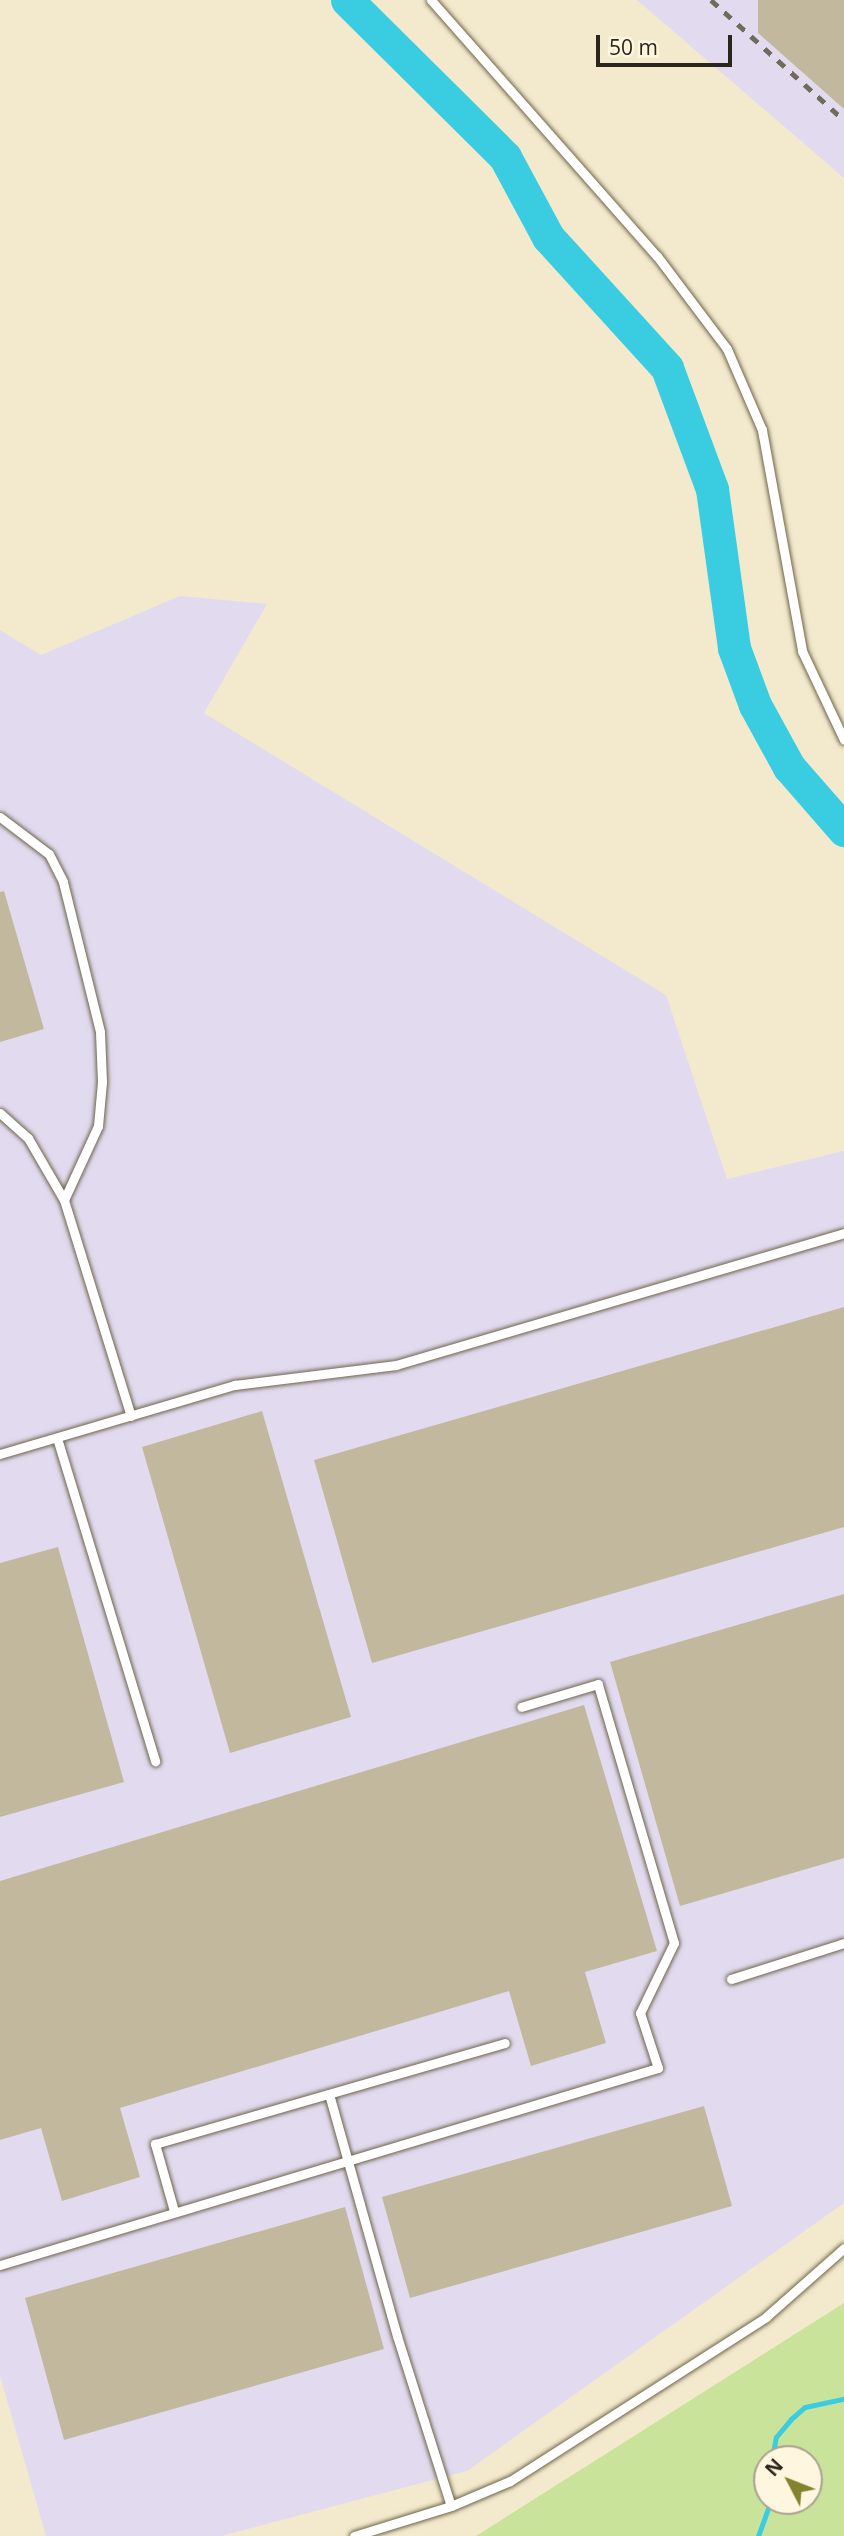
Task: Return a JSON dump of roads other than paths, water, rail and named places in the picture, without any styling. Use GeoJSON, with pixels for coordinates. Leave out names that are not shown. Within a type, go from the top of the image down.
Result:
{"type":"FeatureCollection","features":[{"type":"Feature","properties":{"kind":"lane"},"geometry":{"type":"LineString","coordinates":[[431,0],[657,256],[727,349],[762,430],[802,651],[844,740]]}},
{"type":"Feature","properties":{"kind":"lane"},"geometry":{"type":"LineString","coordinates":[[0,817],[49,854],[63,882],[100,1032],[97,1126],[64,1200]]}},
{"type":"Feature","properties":{"kind":"lane"},"geometry":{"type":"LineString","coordinates":[[0,1113],[27,1138],[64,1200],[131,1416]]}},
{"type":"Feature","properties":{"kind":"lane"},"geometry":{"type":"LineString","coordinates":[[0,1454],[235,1385],[396,1364],[844,1233]]}},
{"type":"Feature","properties":{"kind":"lane"},"geometry":{"type":"LineString","coordinates":[[57,1438],[155,1761]]}},
{"type":"Feature","properties":{"kind":"lane"},"geometry":{"type":"LineString","coordinates":[[0,2265],[348,2158],[658,2068],[640,2013],[674,1943],[598,1684],[521,1707]]}},
{"type":"Feature","properties":{"kind":"lane"},"geometry":{"type":"LineString","coordinates":[[731,1979],[844,1943]]}},
{"type":"Feature","properties":{"kind":"lane"},"geometry":{"type":"LineString","coordinates":[[174,2211],[155,2144],[505,2043]]}},
{"type":"Feature","properties":{"kind":"lane"},"geometry":{"type":"LineString","coordinates":[[330,2094],[397,2336],[451,2507]]}},
{"type":"Feature","properties":{"kind":"lane"},"geometry":{"type":"LineString","coordinates":[[355,2536],[451,2507],[510,2481],[573,2444],[766,2317],[844,2248]]}},
{"type":"Feature","properties":{"kind":"waterway"},"geometry":{"type":"LineString","coordinates":[[347,0],[505,157],[548,237],[667,368],[712,489],[734,648],[755,705],[789,767],[844,830]]}},
{"type":"Feature","properties":{"kind":"waterway"},"geometry":{"type":"LineString","coordinates":[[775,2445],[776,2437],[805,2407],[844,2399]]}},
{"type":"Feature","properties":{"kind":"waterway"},"geometry":{"type":"LineString","coordinates":[[758,2536],[766,2515]]}},
{"type":"Feature","properties":{"kind":"railway"},"geometry":{"type":"LineString","coordinates":[[711,0],[844,120]]}}]}
